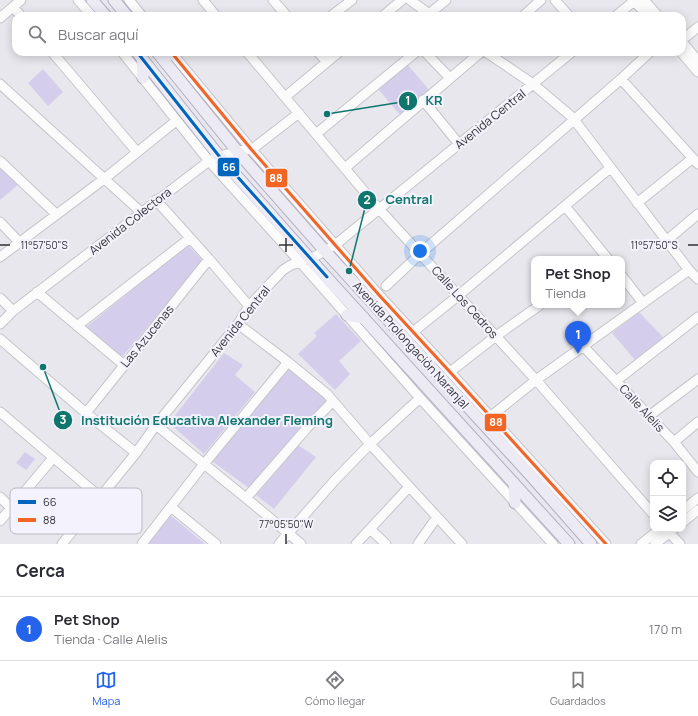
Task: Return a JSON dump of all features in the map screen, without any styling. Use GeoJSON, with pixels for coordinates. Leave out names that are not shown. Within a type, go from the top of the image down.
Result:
{"type":"FeatureCollection","features":[{"type":"Feature","properties":{"kind":"main road"},"geometry":{"type":"LineString","coordinates":[[92,0],[102,12]]}},
{"type":"Feature","properties":{"kind":"main road"},"geometry":{"type":"LineString","coordinates":[[114,0],[124,12]]}},
{"type":"Feature","properties":{"kind":"main road"},"geometry":{"type":"LineString","coordinates":[[140,56],[143,78]]}},
{"type":"Feature","properties":{"kind":"main road","name":"Avenida Prolongación Naranjal"},"geometry":{"type":"LineString","coordinates":[[141,56],[214,159],[305,260],[364,318],[569,544]]}},
{"type":"Feature","properties":{"kind":"main road","name":"Avenida Prolongación Naranjal"},"geometry":{"type":"LineString","coordinates":[[160,56],[237,152],[591,544]]}},
{"type":"Feature","properties":{"kind":"main road"},"geometry":{"type":"LineString","coordinates":[[382,299],[382,313]]}},
{"type":"Feature","properties":{"kind":"main road"},"geometry":{"type":"LineString","coordinates":[[347,315],[364,318]]}},
{"type":"Feature","properties":{"kind":"main road"},"geometry":{"type":"LineString","coordinates":[[532,478],[547,479]]}},
{"type":"Feature","properties":{"kind":"main road"},"geometry":{"type":"LineString","coordinates":[[514,483],[515,502]]}},
{"type":"Feature","properties":{"kind":"street"},"geometry":{"type":"LineString","coordinates":[[0,18],[21,0]]}},
{"type":"Feature","properties":{"kind":"street"},"geometry":{"type":"LineString","coordinates":[[78,0],[88,12]]}},
{"type":"Feature","properties":{"kind":"street"},"geometry":{"type":"LineString","coordinates":[[128,0],[138,12]]}},
{"type":"Feature","properties":{"kind":"street"},"geometry":{"type":"LineString","coordinates":[[203,0],[213,12]]}},
{"type":"Feature","properties":{"kind":"street"},"geometry":{"type":"LineString","coordinates":[[273,0],[284,12]]}},
{"type":"Feature","properties":{"kind":"street"},"geometry":{"type":"LineString","coordinates":[[336,12],[352,0]]}},
{"type":"Feature","properties":{"kind":"street"},"geometry":{"type":"LineString","coordinates":[[388,12],[402,0]]}},
{"type":"Feature","properties":{"kind":"street"},"geometry":{"type":"LineString","coordinates":[[410,0],[427,12]]}},
{"type":"Feature","properties":{"kind":"street"},"geometry":{"type":"LineString","coordinates":[[434,12],[446,0]]}},
{"type":"Feature","properties":{"kind":"street"},"geometry":{"type":"LineString","coordinates":[[528,12],[542,0]]}},
{"type":"Feature","properties":{"kind":"street"},"geometry":{"type":"LineString","coordinates":[[555,0],[566,12]]}},
{"type":"Feature","properties":{"kind":"street"},"geometry":{"type":"LineString","coordinates":[[644,0],[654,12]]}},
{"type":"Feature","properties":{"kind":"street"},"geometry":{"type":"LineString","coordinates":[[621,12],[634,1],[644,12]]}},
{"type":"Feature","properties":{"kind":"street"},"geometry":{"type":"LineString","coordinates":[[13,6],[18,12]]}},
{"type":"Feature","properties":{"kind":"street"},"geometry":{"type":"LineString","coordinates":[[686,38],[698,27]]}},
{"type":"Feature","properties":{"kind":"street"},"geometry":{"type":"LineString","coordinates":[[686,46],[698,61]]}},
{"type":"Feature","properties":{"kind":"street"},"geometry":{"type":"LineString","coordinates":[[55,56],[137,152]]}},
{"type":"Feature","properties":{"kind":"street","name":"Avenida Prolongación Naranjal"},"geometry":{"type":"LineString","coordinates":[[125,56],[176,121],[214,159]]}},
{"type":"Feature","properties":{"kind":"street","name":"Avenida Prolongación Naranjal"},"geometry":{"type":"LineString","coordinates":[[173,56],[251,149],[382,299],[606,544]]}},
{"type":"Feature","properties":{"kind":"street","name":"Calle Los Cedros"},"geometry":{"type":"LineString","coordinates":[[250,56],[380,209],[536,380],[650,511]]}},
{"type":"Feature","properties":{"kind":"street"},"geometry":{"type":"LineString","coordinates":[[322,56],[327,62]]}},
{"type":"Feature","properties":{"kind":"street"},"geometry":{"type":"LineString","coordinates":[[285,97],[334,56]]}},
{"type":"Feature","properties":{"kind":"street"},"geometry":{"type":"LineString","coordinates":[[316,134],[411,56]]}},
{"type":"Feature","properties":{"kind":"street"},"geometry":{"type":"LineString","coordinates":[[429,56],[450,78]]}},
{"type":"Feature","properties":{"kind":"street"},"geometry":{"type":"LineString","coordinates":[[345,168],[476,56]]}},
{"type":"Feature","properties":{"kind":"street"},"geometry":{"type":"LineString","coordinates":[[492,56],[533,84],[572,117],[666,241],[698,279]]}},
{"type":"Feature","properties":{"kind":"street","name":"Avenida Central"},"geometry":{"type":"LineString","coordinates":[[107,488],[136,453],[156,425],[238,324],[249,306],[283,270],[335,245],[567,56]]}},
{"type":"Feature","properties":{"kind":"street"},"geometry":{"type":"LineString","coordinates":[[386,286],[421,253],[622,79],[646,56]]}},
{"type":"Feature","properties":{"kind":"street"},"geometry":{"type":"LineString","coordinates":[[684,56],[698,72]]}},
{"type":"Feature","properties":{"kind":"street"},"geometry":{"type":"LineString","coordinates":[[622,79],[695,161],[637,203]]}},
{"type":"Feature","properties":{"kind":"street"},"geometry":{"type":"LineString","coordinates":[[0,84],[141,212]]}},
{"type":"Feature","properties":{"kind":"street"},"geometry":{"type":"LineString","coordinates":[[424,100],[458,144]]}},
{"type":"Feature","properties":{"kind":"street"},"geometry":{"type":"LineString","coordinates":[[251,149],[260,144],[299,113]]}},
{"type":"Feature","properties":{"kind":"street"},"geometry":{"type":"LineString","coordinates":[[0,257],[104,179],[176,121]]}},
{"type":"Feature","properties":{"kind":"street","name":"Avenida Colectora"},"geometry":{"type":"LineString","coordinates":[[0,324],[13,311],[156,200],[214,159],[251,149]]}},
{"type":"Feature","properties":{"kind":"street"},"geometry":{"type":"LineString","coordinates":[[0,161],[56,214]]}},
{"type":"Feature","properties":{"kind":"street"},"geometry":{"type":"LineString","coordinates":[[413,332],[610,168]]}},
{"type":"Feature","properties":{"kind":"street"},"geometry":{"type":"LineString","coordinates":[[156,200],[249,306]]}},
{"type":"Feature","properties":{"kind":"street"},"geometry":{"type":"LineString","coordinates":[[565,206],[603,256]]}},
{"type":"Feature","properties":{"kind":"street"},"geometry":{"type":"LineString","coordinates":[[666,241],[698,214]]}},
{"type":"Feature","properties":{"kind":"street"},"geometry":{"type":"LineString","coordinates":[[0,222],[19,242]]}},
{"type":"Feature","properties":{"kind":"street"},"geometry":{"type":"LineString","coordinates":[[77,326],[190,238]]}},
{"type":"Feature","properties":{"kind":"street","name":"Las Azucenas"},"geometry":{"type":"LineString","coordinates":[[86,413],[209,259]]}},
{"type":"Feature","properties":{"kind":"street","name":"Avenida Prolongación Naranjal"},"geometry":{"type":"LineString","coordinates":[[305,260],[347,315],[420,398],[553,544]]}},
{"type":"Feature","properties":{"kind":"street"},"geometry":{"type":"LineString","coordinates":[[490,417],[536,380],[689,270]]}},
{"type":"Feature","properties":{"kind":"street"},"geometry":{"type":"LineString","coordinates":[[625,280],[643,303]]}},
{"type":"Feature","properties":{"kind":"street"},"geometry":{"type":"LineString","coordinates":[[37,292],[124,365]]}},
{"type":"Feature","properties":{"kind":"street"},"geometry":{"type":"LineString","coordinates":[[0,298],[13,311]]}},
{"type":"Feature","properties":{"kind":"street"},"geometry":{"type":"LineString","coordinates":[[450,372],[496,336],[536,308]]}},
{"type":"Feature","properties":{"kind":"street"},"geometry":{"type":"LineString","coordinates":[[616,380],[698,317]]}},
{"type":"Feature","properties":{"kind":"street"},"geometry":{"type":"LineString","coordinates":[[238,324],[327,394],[370,444],[462,544]]}},
{"type":"Feature","properties":{"kind":"street"},"geometry":{"type":"LineString","coordinates":[[0,339],[86,413],[136,453]]}},
{"type":"Feature","properties":{"kind":"street","name":"Calle Alelis"},"geometry":{"type":"LineString","coordinates":[[583,346],[674,442],[698,472]]}},
{"type":"Feature","properties":{"kind":"street"},"geometry":{"type":"LineString","coordinates":[[142,544],[204,464],[288,362]]}},
{"type":"Feature","properties":{"kind":"street"},"geometry":{"type":"LineString","coordinates":[[649,416],[698,379]]}},
{"type":"Feature","properties":{"kind":"street"},"geometry":{"type":"LineString","coordinates":[[279,544],[335,480],[370,444],[420,398]]}},
{"type":"Feature","properties":{"kind":"street"},"geometry":{"type":"LineString","coordinates":[[246,498],[307,428],[333,401]]}},
{"type":"Feature","properties":{"kind":"street"},"geometry":{"type":"LineString","coordinates":[[0,412],[89,488]]}},
{"type":"Feature","properties":{"kind":"street"},"geometry":{"type":"LineString","coordinates":[[674,442],[698,422]]}},
{"type":"Feature","properties":{"kind":"street"},"geometry":{"type":"LineString","coordinates":[[156,425],[301,544]]}},
{"type":"Feature","properties":{"kind":"street"},"geometry":{"type":"LineString","coordinates":[[28,488],[53,458]]}},
{"type":"Feature","properties":{"kind":"street"},"geometry":{"type":"LineString","coordinates":[[356,544],[409,487]]}},
{"type":"Feature","properties":{"kind":"street"},"geometry":{"type":"LineString","coordinates":[[0,497],[10,507]]}},
{"type":"Feature","properties":{"kind":"street"},"geometry":{"type":"LineString","coordinates":[[686,508],[698,498]]}},
{"type":"Feature","properties":{"kind":"street"},"geometry":{"type":"LineString","coordinates":[[171,507],[216,544]]}},
{"type":"Feature","properties":{"kind":"street"},"geometry":{"type":"LineString","coordinates":[[0,521],[10,509]]}},
{"type":"Feature","properties":{"kind":"street"},"geometry":{"type":"LineString","coordinates":[[686,520],[698,510]]}},
{"type":"Feature","properties":{"kind":"street"},"geometry":{"type":"LineString","coordinates":[[418,544],[437,517]]}},
{"type":"Feature","properties":{"kind":"street"},"geometry":{"type":"LineString","coordinates":[[370,529],[386,544]]}},
{"type":"Feature","properties":{"kind":"street"},"geometry":{"type":"LineString","coordinates":[[641,544],[656,532]]}},
{"type":"Feature","properties":{"kind":"street"},"geometry":{"type":"LineString","coordinates":[[655,544],[668,532]]}},
{"type":"Feature","properties":{"kind":"street"},"geometry":{"type":"LineString","coordinates":[[671,532],[680,544]]}},
{"type":"Feature","properties":{"kind":"street","name":"Avenida Central"},"geometry":{"type":"LineString","coordinates":[[62,544],[70,534]]}},
{"type":"Feature","properties":{"kind":"shaded area"},"geometry":{"type":"Polygon","coordinates":[[[407,64],[430,91],[401,116],[378,89],[407,64]]]}},
{"type":"Feature","properties":{"kind":"shaded area"},"geometry":{"type":"Polygon","coordinates":[[[43,69],[63,92],[48,106],[28,83],[43,69]]]}},
{"type":"Feature","properties":{"kind":"shaded area"},"geometry":{"type":"Polygon","coordinates":[[[0,163],[20,183],[0,200],[0,163]]]}},
{"type":"Feature","properties":{"kind":"shaded area"},"geometry":{"type":"Polygon","coordinates":[[[188,245],[203,261],[122,357],[86,327],[188,245]]]}},
{"type":"Feature","properties":{"kind":"shaded area"},"geometry":{"type":"Polygon","coordinates":[[[639,312],[664,338],[635,360],[612,333],[639,312]]]}},
{"type":"Feature","properties":{"kind":"shaded area"},"geometry":{"type":"Polygon","coordinates":[[[336,314],[361,341],[339,361],[350,374],[335,390],[298,354],[317,336],[314,333],[336,314]]]}},
{"type":"Feature","properties":{"kind":"shaded area"},"geometry":{"type":"Polygon","coordinates":[[[224,353],[243,365],[235,375],[255,392],[204,454],[169,423],[224,353]]]}},
{"type":"Feature","properties":{"kind":"shaded area"},"geometry":{"type":"Polygon","coordinates":[[[288,366],[328,400],[250,489],[212,461],[288,366]]]}},
{"type":"Feature","properties":{"kind":"shaded area"},"geometry":{"type":"Polygon","coordinates":[[[298,445],[316,457],[274,509],[256,495],[298,445]]]}},
{"type":"Feature","properties":{"kind":"shaded area"},"geometry":{"type":"Polygon","coordinates":[[[25,452],[35,459],[26,470],[16,463],[25,452]]]}},
{"type":"Feature","properties":{"kind":"shaded area"},"geometry":{"type":"Polygon","coordinates":[[[170,515],[205,544],[148,544],[170,515]]]}},
{"type":"Feature","properties":{"kind":"transit line","name":"66"},"geometry":{"type":"LineString","coordinates":[[140,56],[219,156],[327,277]]}},
{"type":"Feature","properties":{"kind":"transit line","name":"88"},"geometry":{"type":"LineString","coordinates":[[174,56],[251,149],[379,295],[606,544]]}},
{"type":"Feature","properties":{"kind":"place","name":"KR"},"geometry":{"type":"Point","coordinates":[327,114]}},
{"type":"Feature","properties":{"kind":"place","name":"Central"},"geometry":{"type":"Point","coordinates":[349,271]}},
{"type":"Feature","properties":{"kind":"place","name":"Pet Shop"},"geometry":{"type":"Point","coordinates":[578,354]}},
{"type":"Feature","properties":{"kind":"place","name":"Institución Educativa Alexander Fleming"},"geometry":{"type":"Point","coordinates":[43,367]}}]}
